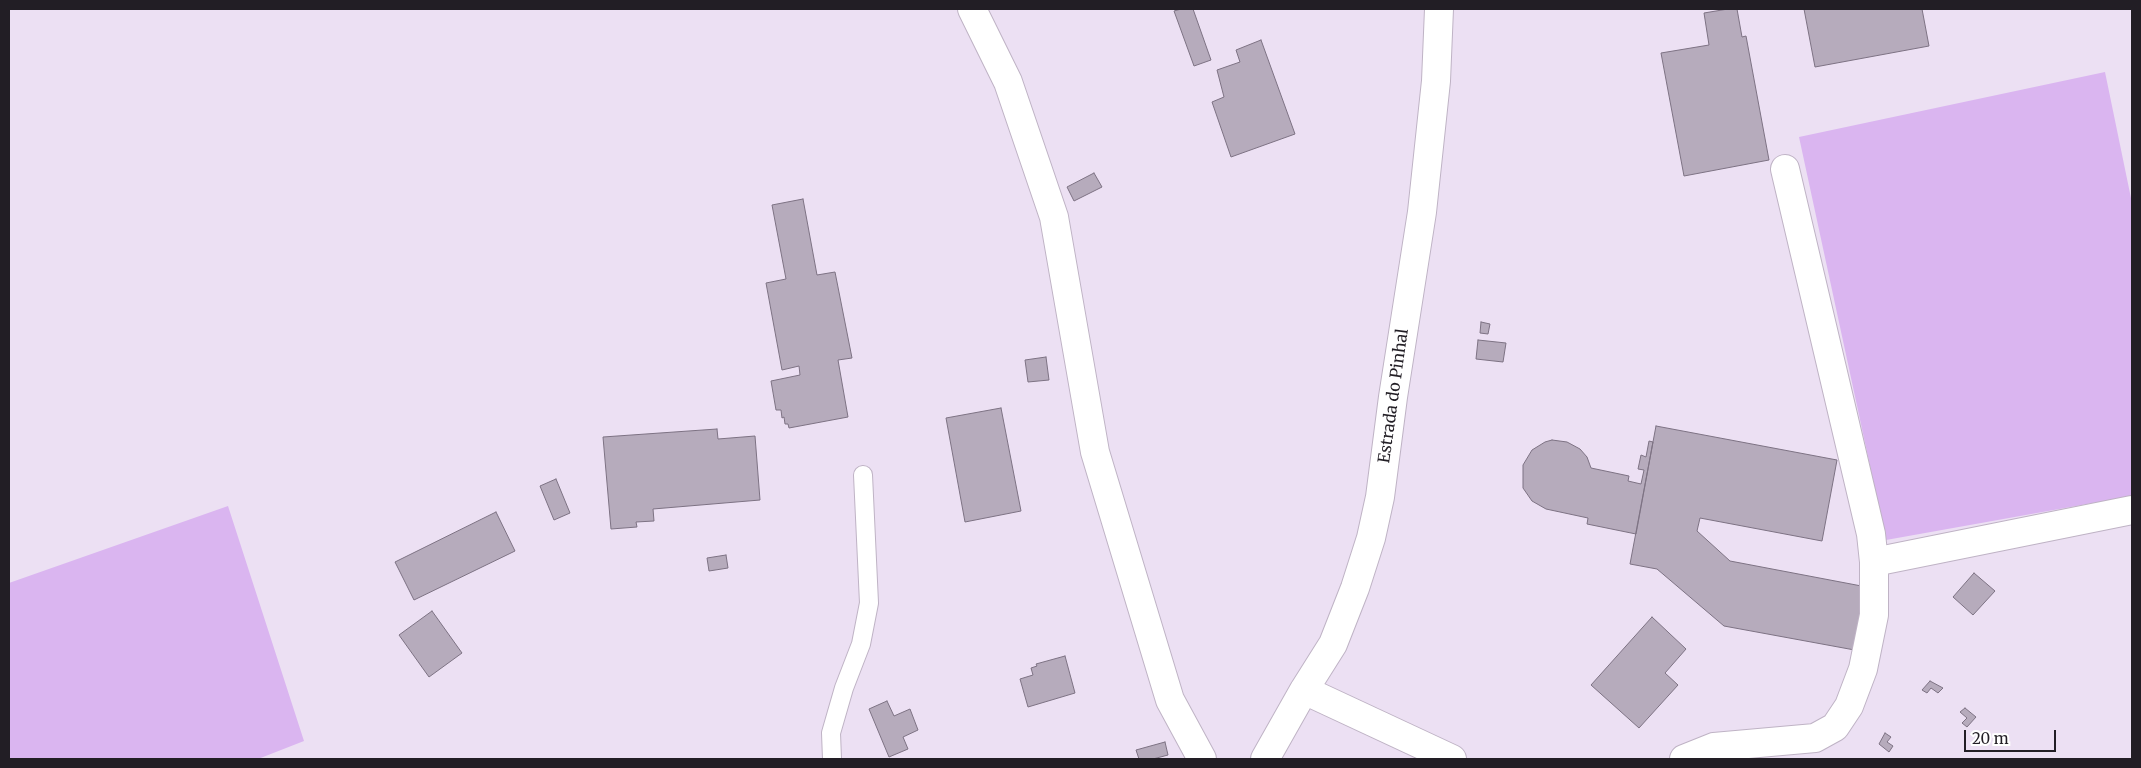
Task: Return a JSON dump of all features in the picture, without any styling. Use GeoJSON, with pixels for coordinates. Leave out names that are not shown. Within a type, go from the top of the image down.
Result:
{"type":"FeatureCollection","features":[{"type":"Feature","properties":{"kind":"street"},"geometry":{"type":"LineString","coordinates":[[972,9],[1008,82],[1054,217],[1095,452],[1170,700],[1202,759]]}},
{"type":"Feature","properties":{"kind":"street","name":"Estrada do Pinhal"},"geometry":{"type":"LineString","coordinates":[[1265,759],[1304,690],[1333,644],[1372,538],[1380,497],[1393,397],[1422,212],[1436,81],[1439,9]]}},
{"type":"Feature","properties":{"kind":"street"},"geometry":{"type":"LineString","coordinates":[[1684,759],[1714,747],[1815,738],[1835,727],[1849,706],[1863,669],[1874,615],[1874,562],[1871,534],[1785,169]]}},
{"type":"Feature","properties":{"kind":"street"},"geometry":{"type":"LineString","coordinates":[[1874,562],[2132,510]]}},
{"type":"Feature","properties":{"kind":"street"},"geometry":{"type":"LineString","coordinates":[[1304,690],[1452,759]]}},
{"type":"Feature","properties":{"kind":"lane"},"geometry":{"type":"LineString","coordinates":[[832,759],[831,732],[844,688],[861,644],[869,604],[863,475]]}},
{"type":"Feature","properties":{"kind":"shaded area"},"geometry":{"type":"Polygon","coordinates":[[[2105,72],[2132,203],[2132,496],[1886,540],[1799,137],[2105,72]]]}},
{"type":"Feature","properties":{"kind":"shaded area"},"geometry":{"type":"Polygon","coordinates":[[[228,506],[304,741],[258,759],[9,759],[9,583],[228,506]]]}},
{"type":"Feature","properties":{"kind":"building"},"geometry":{"type":"Polygon","coordinates":[[[1193,9],[1211,60],[1194,66],[1174,11],[1193,9]]]}},
{"type":"Feature","properties":{"kind":"building"},"geometry":{"type":"Polygon","coordinates":[[[1737,9],[1742,37],[1746,36],[1769,160],[1684,176],[1661,53],[1709,45],[1704,13],[1737,9]]]}},
{"type":"Feature","properties":{"kind":"building"},"geometry":{"type":"Polygon","coordinates":[[[1804,9],[1922,9],[1929,46],[1815,67],[1804,9]]]}},
{"type":"Feature","properties":{"kind":"building"},"geometry":{"type":"Polygon","coordinates":[[[1261,40],[1295,134],[1231,157],[1212,102],[1224,97],[1217,70],[1240,62],[1236,50],[1261,40]]]}},
{"type":"Feature","properties":{"kind":"building"},"geometry":{"type":"Polygon","coordinates":[[[1094,173],[1102,187],[1074,201],[1067,187],[1094,173]]]}},
{"type":"Feature","properties":{"kind":"building"},"geometry":{"type":"Polygon","coordinates":[[[803,199],[817,275],[835,272],[852,358],[838,360],[848,417],[789,428],[788,424],[785,424],[784,417],[782,418],[781,410],[776,410],[771,381],[800,375],[799,366],[782,370],[766,283],[786,279],[772,205],[803,199]]]}},
{"type":"Feature","properties":{"kind":"building"},"geometry":{"type":"Polygon","coordinates":[[[1481,322],[1490,324],[1488,334],[1480,333],[1481,322]]]}},
{"type":"Feature","properties":{"kind":"building"},"geometry":{"type":"Polygon","coordinates":[[[1478,340],[1506,343],[1503,362],[1476,359],[1478,340]]]}},
{"type":"Feature","properties":{"kind":"building"},"geometry":{"type":"Polygon","coordinates":[[[1046,357],[1049,380],[1028,382],[1025,360],[1046,357]]]}},
{"type":"Feature","properties":{"kind":"building"},"geometry":{"type":"Polygon","coordinates":[[[1001,408],[1021,511],[965,522],[946,418],[1001,408]]]}},
{"type":"Feature","properties":{"kind":"building"},"geometry":{"type":"Polygon","coordinates":[[[1656,426],[1837,460],[1822,541],[1700,518],[1697,531],[1730,561],[1872,588],[1860,651],[1724,626],[1657,569],[1630,564],[1656,426]]]}},
{"type":"Feature","properties":{"kind":"building"},"geometry":{"type":"Polygon","coordinates":[[[717,429],[718,439],[755,436],[760,500],[653,509],[654,521],[636,522],[637,527],[611,529],[603,437],[717,429]]]}},
{"type":"Feature","properties":{"kind":"building"},"geometry":{"type":"Polygon","coordinates":[[[1552,440],[1567,442],[1580,449],[1587,457],[1591,468],[1629,476],[1628,481],[1641,484],[1644,470],[1638,469],[1641,455],[1646,457],[1649,441],[1653,442],[1636,534],[1587,524],[1588,518],[1546,509],[1532,501],[1523,488],[1523,465],[1532,450],[1552,440]]]}},
{"type":"Feature","properties":{"kind":"building"},"geometry":{"type":"Polygon","coordinates":[[[556,479],[570,513],[554,520],[540,486],[556,479]]]}},
{"type":"Feature","properties":{"kind":"building"},"geometry":{"type":"Polygon","coordinates":[[[496,512],[515,551],[414,600],[395,562],[496,512]]]}},
{"type":"Feature","properties":{"kind":"building"},"geometry":{"type":"Polygon","coordinates":[[[726,555],[728,568],[709,571],[707,558],[726,555]]]}},
{"type":"Feature","properties":{"kind":"building"},"geometry":{"type":"Polygon","coordinates":[[[1974,573],[1995,591],[1973,615],[1953,597],[1974,573]]]}},
{"type":"Feature","properties":{"kind":"building"},"geometry":{"type":"Polygon","coordinates":[[[432,611],[462,653],[429,677],[399,635],[432,611]]]}},
{"type":"Feature","properties":{"kind":"building"},"geometry":{"type":"Polygon","coordinates":[[[1652,617],[1686,649],[1665,673],[1678,685],[1639,728],[1591,685],[1652,617]]]}},
{"type":"Feature","properties":{"kind":"building"},"geometry":{"type":"Polygon","coordinates":[[[1065,656],[1075,693],[1028,707],[1020,679],[1033,675],[1031,668],[1037,666],[1036,664],[1065,656]]]}},
{"type":"Feature","properties":{"kind":"building"},"geometry":{"type":"Polygon","coordinates":[[[1930,681],[1943,688],[1938,693],[1931,688],[1927,693],[1922,690],[1930,681]]]}},
{"type":"Feature","properties":{"kind":"building"},"geometry":{"type":"Polygon","coordinates":[[[887,701],[894,716],[910,709],[918,730],[903,737],[908,749],[889,757],[869,709],[887,701]]]}},
{"type":"Feature","properties":{"kind":"building"},"geometry":{"type":"Polygon","coordinates":[[[1965,708],[1976,717],[1967,727],[1962,723],[1967,718],[1960,712],[1965,708]]]}},
{"type":"Feature","properties":{"kind":"building"},"geometry":{"type":"Polygon","coordinates":[[[1885,733],[1891,737],[1887,742],[1893,746],[1889,752],[1879,744],[1885,733]]]}},
{"type":"Feature","properties":{"kind":"building"},"geometry":{"type":"Polygon","coordinates":[[[1165,742],[1168,755],[1153,759],[1139,759],[1136,750],[1165,742]]]}}]}
